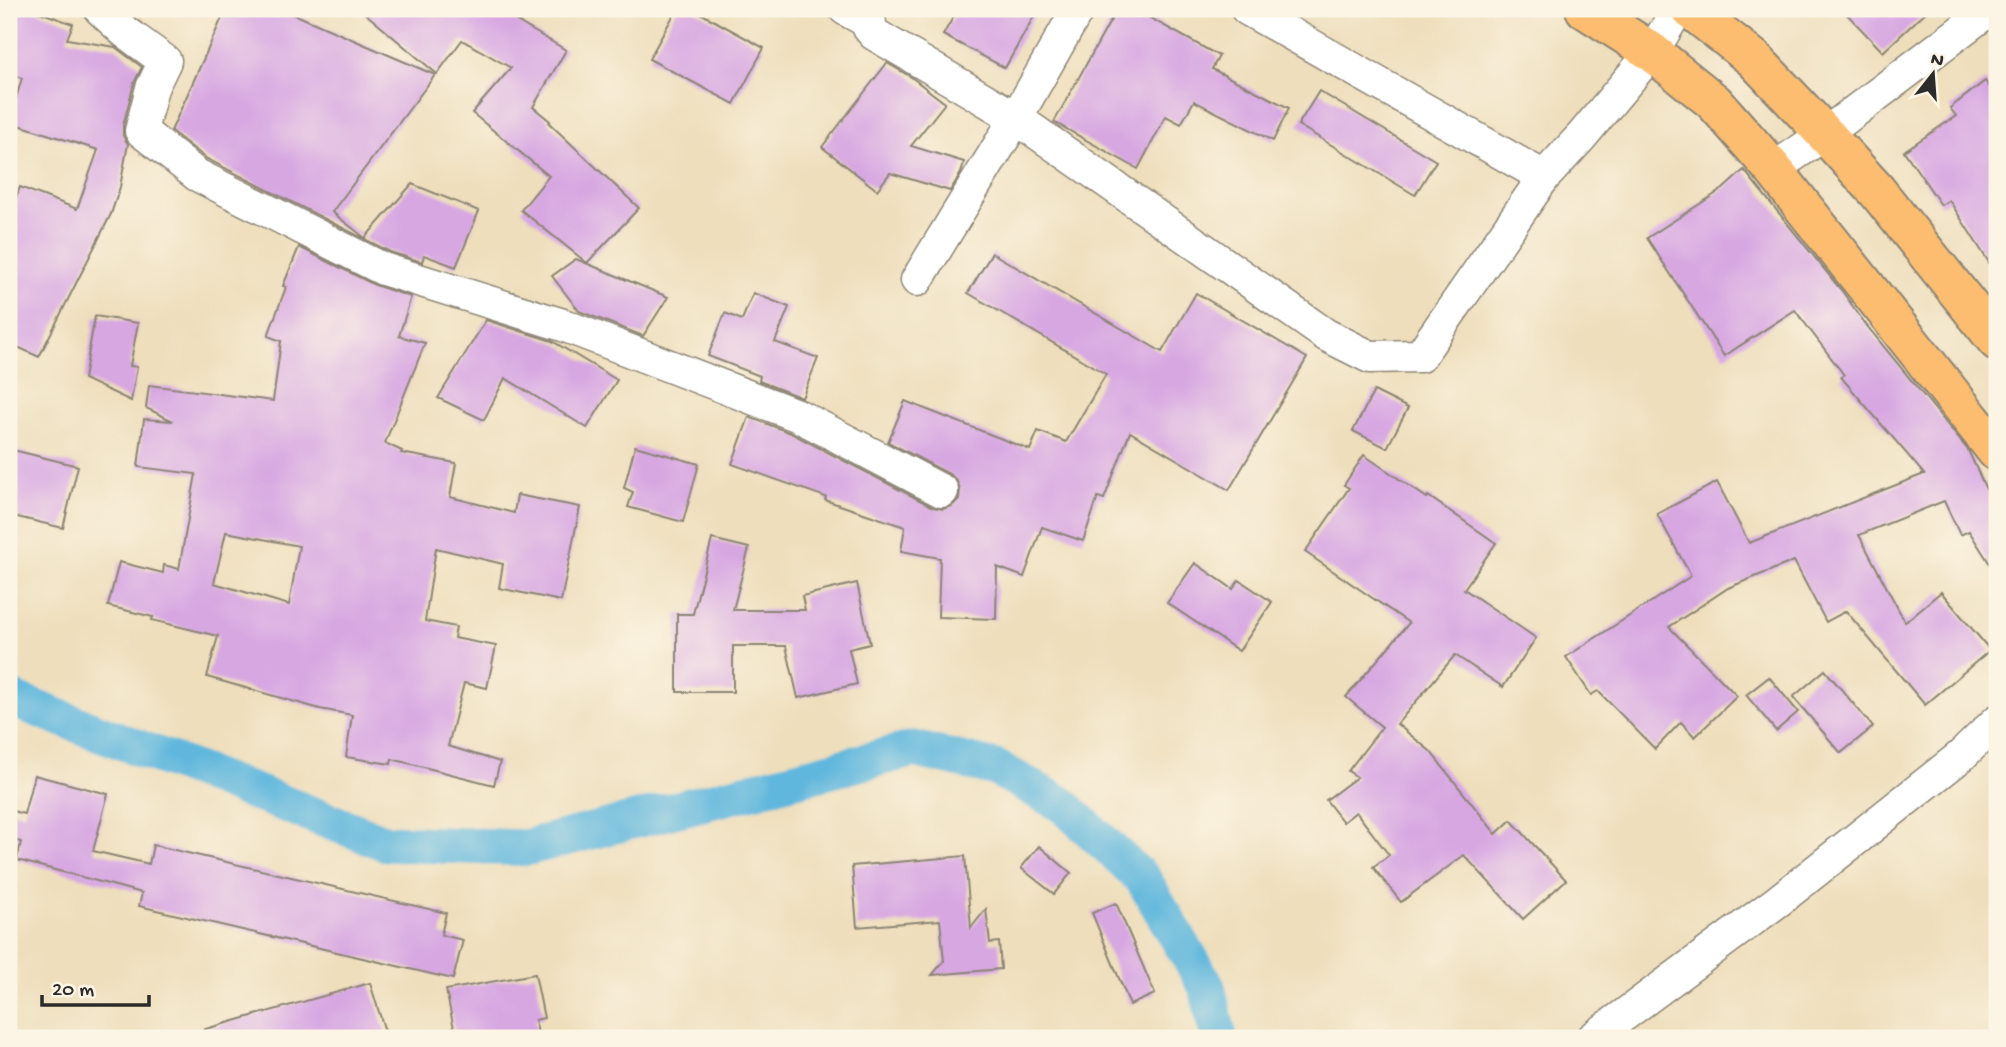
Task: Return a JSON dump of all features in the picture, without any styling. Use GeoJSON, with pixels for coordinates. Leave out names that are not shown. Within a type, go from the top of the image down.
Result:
{"type":"FeatureCollection","features":[{"type":"Feature","properties":{"kind":"main road"},"geometry":{"type":"LineString","coordinates":[[1585,9],[1652,52],[1714,102],[1773,169],[1997,452]]}},
{"type":"Feature","properties":{"kind":"main road"},"geometry":{"type":"LineString","coordinates":[[1690,9],[1754,59],[1825,134],[1877,191],[1997,341]]}},
{"type":"Feature","properties":{"kind":"street"},"geometry":{"type":"LineString","coordinates":[[100,9],[124,32],[165,61],[152,88],[142,131],[197,175],[383,269],[563,325],[799,416],[942,492]]}},
{"type":"Feature","properties":{"kind":"street"},"geometry":{"type":"LineString","coordinates":[[917,280],[1016,118],[1078,9]]}},
{"type":"Feature","properties":{"kind":"street"},"geometry":{"type":"LineString","coordinates":[[1247,9],[1544,177]]}},
{"type":"Feature","properties":{"kind":"street"},"geometry":{"type":"LineString","coordinates":[[864,13],[874,34],[1016,118],[1326,335],[1370,357],[1420,356],[1544,177],[1652,52],[1678,9]]}},
{"type":"Feature","properties":{"kind":"street"},"geometry":{"type":"LineString","coordinates":[[1773,169],[1825,134],[1990,9]]}},
{"type":"Feature","properties":{"kind":"street"},"geometry":{"type":"LineString","coordinates":[[1593,1038],[1778,901],[1961,756],[1997,721]]}},
{"type":"Feature","properties":{"kind":"building"},"geometry":{"type":"Polygon","coordinates":[[[17,9],[31,9],[73,24],[67,39],[115,47],[142,67],[134,83],[123,126],[123,136],[128,144],[120,187],[111,214],[39,357],[9,343],[9,217],[20,187],[77,209],[98,150],[9,122],[22,78],[9,74],[9,30],[17,9]]]}},
{"type":"Feature","properties":{"kind":"building"},"geometry":{"type":"Polygon","coordinates":[[[226,9],[282,9],[435,75],[332,212],[365,238],[412,184],[479,211],[456,267],[424,255],[422,262],[390,252],[207,159],[171,131],[226,9]]]}},
{"type":"Feature","properties":{"kind":"building"},"geometry":{"type":"Polygon","coordinates":[[[360,9],[496,9],[566,50],[533,107],[639,208],[587,263],[521,210],[549,176],[472,113],[511,68],[462,40],[437,74],[360,9]]]}},
{"type":"Feature","properties":{"kind":"building"},"geometry":{"type":"Polygon","coordinates":[[[677,9],[693,9],[764,48],[734,104],[649,59],[677,9]]]}},
{"type":"Feature","properties":{"kind":"building"},"geometry":{"type":"Polygon","coordinates":[[[958,9],[1038,9],[1005,68],[943,35],[958,9]]]}},
{"type":"Feature","properties":{"kind":"building"},"geometry":{"type":"Polygon","coordinates":[[[1117,9],[1134,9],[1219,56],[1212,69],[1289,108],[1273,141],[1194,101],[1181,124],[1166,116],[1138,169],[1054,122],[1117,9]]]}},
{"type":"Feature","properties":{"kind":"building"},"geometry":{"type":"Polygon","coordinates":[[[1842,9],[1929,9],[1883,52],[1842,9]]]}},
{"type":"Feature","properties":{"kind":"building"},"geometry":{"type":"Polygon","coordinates":[[[887,63],[911,77],[945,103],[911,146],[964,162],[950,191],[890,173],[877,190],[822,147],[887,63]]]}},
{"type":"Feature","properties":{"kind":"building"},"geometry":{"type":"Polygon","coordinates":[[[1985,81],[1997,96],[1997,275],[1949,200],[1941,205],[1904,151],[1956,116],[1950,108],[1985,81]]]}},
{"type":"Feature","properties":{"kind":"building"},"geometry":{"type":"Polygon","coordinates":[[[1319,91],[1436,161],[1415,195],[1298,125],[1319,91]]]}},
{"type":"Feature","properties":{"kind":"building"},"geometry":{"type":"Polygon","coordinates":[[[1744,170],[1968,450],[1997,513],[1997,575],[1969,531],[1960,535],[1944,501],[1859,535],[1905,622],[1941,592],[1990,650],[1925,705],[1846,611],[1826,622],[1794,561],[1728,588],[1669,627],[1737,696],[1695,737],[1681,722],[1655,749],[1598,691],[1591,695],[1566,657],[1691,576],[1657,514],[1717,482],[1749,543],[1924,474],[1841,377],[1844,375],[1795,310],[1724,356],[1647,238],[1723,189],[1744,170]]]}},
{"type":"Feature","properties":{"kind":"building"},"geometry":{"type":"Polygon","coordinates":[[[299,247],[375,285],[411,297],[399,336],[425,343],[385,443],[402,451],[401,453],[456,463],[450,497],[514,513],[517,495],[580,507],[561,601],[499,588],[503,564],[436,548],[425,621],[456,627],[454,638],[496,646],[487,688],[464,683],[448,746],[500,762],[494,785],[392,759],[391,764],[346,757],[352,715],[320,709],[207,677],[218,636],[108,606],[119,562],[163,573],[164,565],[179,569],[196,474],[138,467],[144,419],[173,421],[146,408],[149,385],[273,401],[281,341],[268,336],[286,287],[283,286],[299,247]],[[226,532],[214,583],[289,605],[299,546],[226,532]]]}},
{"type":"Feature","properties":{"kind":"building"},"geometry":{"type":"Polygon","coordinates":[[[992,253],[1162,352],[1196,293],[1307,358],[1229,490],[1130,432],[1104,499],[1098,497],[1083,541],[1042,527],[1024,577],[997,567],[996,619],[938,617],[940,558],[901,551],[905,527],[732,464],[749,417],[791,433],[933,507],[943,509],[952,506],[959,499],[957,481],[951,475],[888,442],[905,401],[1030,450],[1038,431],[1066,442],[1106,374],[968,293],[992,253]]]}},
{"type":"Feature","properties":{"kind":"building"},"geometry":{"type":"Polygon","coordinates":[[[576,259],[668,297],[643,336],[579,311],[552,276],[576,259]]]}},
{"type":"Feature","properties":{"kind":"building"},"geometry":{"type":"Polygon","coordinates":[[[753,293],[789,307],[775,342],[818,358],[802,398],[759,381],[760,376],[708,356],[725,313],[742,320],[753,293]]]}},
{"type":"Feature","properties":{"kind":"building"},"geometry":{"type":"Polygon","coordinates":[[[95,316],[138,323],[130,366],[137,367],[131,401],[84,379],[95,316]]]}},
{"type":"Feature","properties":{"kind":"building"},"geometry":{"type":"Polygon","coordinates":[[[486,320],[552,341],[617,380],[587,428],[505,378],[484,420],[438,398],[486,320]]]}},
{"type":"Feature","properties":{"kind":"building"},"geometry":{"type":"Polygon","coordinates":[[[1374,391],[1408,408],[1387,448],[1353,431],[1374,391]]]}},
{"type":"Feature","properties":{"kind":"building"},"geometry":{"type":"Polygon","coordinates":[[[635,446],[699,464],[683,522],[628,507],[633,492],[624,488],[635,446]]]}},
{"type":"Feature","properties":{"kind":"building"},"geometry":{"type":"Polygon","coordinates":[[[9,449],[78,466],[63,528],[9,515],[9,449]]]}},
{"type":"Feature","properties":{"kind":"building"},"geometry":{"type":"Polygon","coordinates":[[[1364,455],[1496,543],[1464,589],[1536,638],[1503,687],[1455,655],[1397,724],[1430,751],[1496,834],[1511,820],[1566,880],[1523,919],[1464,855],[1401,902],[1373,867],[1389,855],[1356,812],[1343,822],[1326,800],[1357,777],[1348,771],[1382,727],[1346,697],[1409,623],[1305,552],[1349,488],[1344,485],[1364,455]]]}},
{"type":"Feature","properties":{"kind":"building"},"geometry":{"type":"Polygon","coordinates":[[[712,539],[749,548],[733,610],[805,610],[802,596],[857,583],[870,644],[849,649],[857,684],[798,698],[786,646],[733,646],[733,692],[677,692],[677,614],[693,614],[712,539]]]}},
{"type":"Feature","properties":{"kind":"building"},"geometry":{"type":"Polygon","coordinates":[[[1195,563],[1233,589],[1239,580],[1272,602],[1239,651],[1167,603],[1195,563]]]}},
{"type":"Feature","properties":{"kind":"building"},"geometry":{"type":"Polygon","coordinates":[[[1825,670],[1873,727],[1841,753],[1793,697],[1825,670]]]}},
{"type":"Feature","properties":{"kind":"building"},"geometry":{"type":"Polygon","coordinates":[[[1769,677],[1798,712],[1776,731],[1746,695],[1769,677]]]}},
{"type":"Feature","properties":{"kind":"building"},"geometry":{"type":"Polygon","coordinates":[[[34,775],[108,794],[93,851],[149,864],[153,845],[446,913],[441,935],[463,940],[453,979],[139,906],[142,893],[17,860],[21,842],[9,839],[9,810],[24,814],[34,775]]]}},
{"type":"Feature","properties":{"kind":"building"},"geometry":{"type":"Polygon","coordinates":[[[1039,846],[1071,873],[1054,894],[1021,868],[1039,846]]]}},
{"type":"Feature","properties":{"kind":"building"},"geometry":{"type":"Polygon","coordinates":[[[965,856],[971,928],[986,909],[990,943],[999,942],[1001,969],[932,975],[944,961],[940,920],[857,927],[852,866],[965,856]]]}},
{"type":"Feature","properties":{"kind":"building"},"geometry":{"type":"Polygon","coordinates":[[[1116,903],[1155,994],[1130,1005],[1092,913],[1116,903]]]}},
{"type":"Feature","properties":{"kind":"building"},"geometry":{"type":"Polygon","coordinates":[[[535,974],[544,1018],[535,1020],[539,1038],[456,1038],[446,990],[535,974]]]}},
{"type":"Feature","properties":{"kind":"building"},"geometry":{"type":"Polygon","coordinates":[[[370,983],[387,1038],[204,1038],[202,1030],[370,983]]]}},
{"type":"Feature","properties":{"kind":"waterway"},"geometry":{"type":"LineString","coordinates":[[9,698],[386,843],[525,848],[914,749],[996,768],[1063,805],[1143,879],[1207,987],[1219,1038]]}}]}
